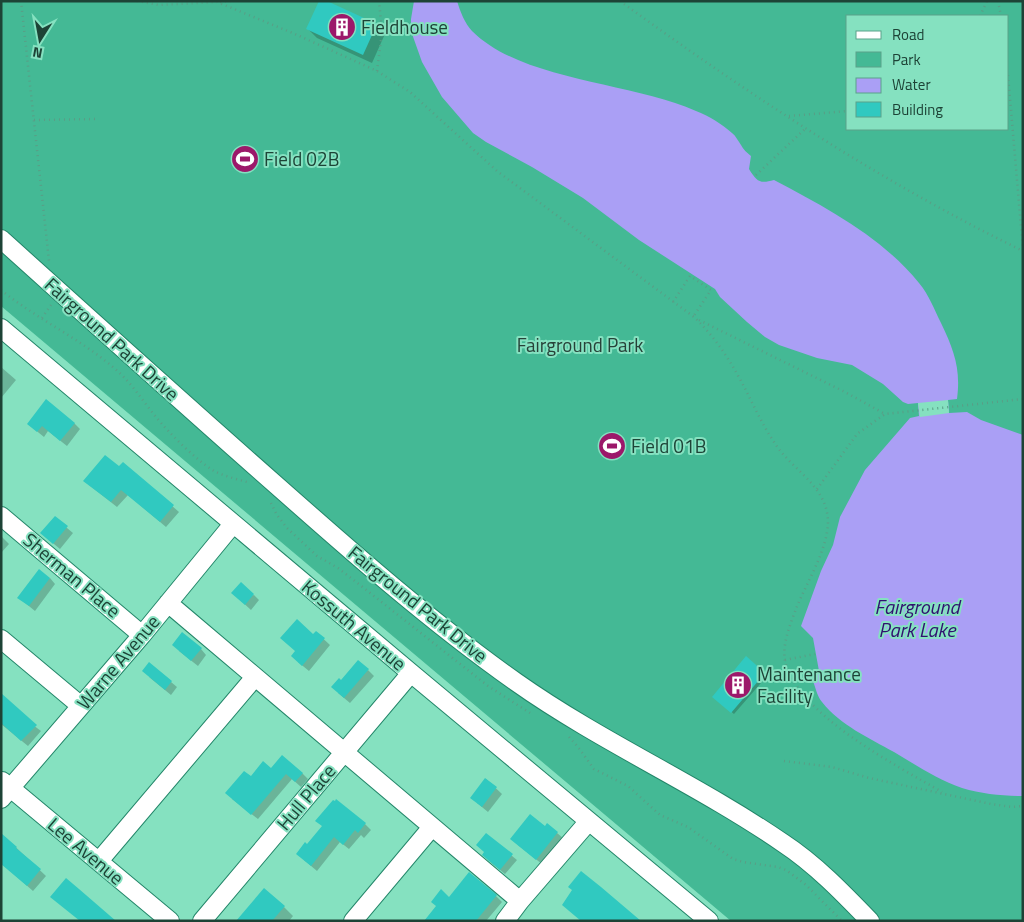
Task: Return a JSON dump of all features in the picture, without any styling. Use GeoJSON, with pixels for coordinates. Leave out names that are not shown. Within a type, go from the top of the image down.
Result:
{"type":"FeatureCollection","features":[{"type":"Feature","properties":{"kind":"street","name":"Fairground Park Drive"},"geometry":{"type":"LineString","coordinates":[[1,239],[364,564],[450,633],[517,683],[605,737],[728,808],[785,844],[833,883],[870,921]]}},
{"type":"Feature","properties":{"kind":"street","name":"Kossuth Avenue"},"geometry":{"type":"LineString","coordinates":[[1,328],[709,921]]}},
{"type":"Feature","properties":{"kind":"street","name":"Sherman Place"},"geometry":{"type":"LineString","coordinates":[[1,516],[142,635]]}},
{"type":"Feature","properties":{"kind":"street","name":"Warne Avenue"},"geometry":{"type":"LineString","coordinates":[[4,789],[81,706],[234,524]]}},
{"type":"Feature","properties":{"kind":"street"},"geometry":{"type":"LineString","coordinates":[[168,603],[520,901]]}},
{"type":"Feature","properties":{"kind":"street"},"geometry":{"type":"LineString","coordinates":[[1,639],[81,706]]}},
{"type":"Feature","properties":{"kind":"street","name":"Hull Place"},"geometry":{"type":"LineString","coordinates":[[202,921],[411,673]]}},
{"type":"Feature","properties":{"kind":"street"},"geometry":{"type":"LineString","coordinates":[[99,861],[255,677]]}},
{"type":"Feature","properties":{"kind":"street","name":"Lee Avenue"},"geometry":{"type":"LineString","coordinates":[[4,789],[99,861],[170,921]]}},
{"type":"Feature","properties":{"kind":"street"},"geometry":{"type":"LineString","coordinates":[[506,921],[520,901],[589,821]]}},
{"type":"Feature","properties":{"kind":"street"},"geometry":{"type":"LineString","coordinates":[[357,919],[432,827]]}},
{"type":"Feature","properties":{"kind":"path"},"geometry":{"type":"LineString","coordinates":[[21,1],[49,264]]}},
{"type":"Feature","properties":{"kind":"path"},"geometry":{"type":"LineString","coordinates":[[137,1],[159,5],[231,1]]}},
{"type":"Feature","properties":{"kind":"path"},"geometry":{"type":"LineString","coordinates":[[377,71],[382,32],[379,1]]}},
{"type":"Feature","properties":{"kind":"path"},"geometry":{"type":"LineString","coordinates":[[620,1],[700,58],[806,128],[924,200],[1023,251]]}},
{"type":"Feature","properties":{"kind":"path"},"geometry":{"type":"LineString","coordinates":[[980,15],[987,1]]}},
{"type":"Feature","properties":{"kind":"path"},"geometry":{"type":"LineString","coordinates":[[998,1],[1001,15]]}},
{"type":"Feature","properties":{"kind":"path"},"geometry":{"type":"LineString","coordinates":[[217,2],[295,34],[377,71],[410,92],[497,170],[694,317],[846,392],[885,414]]}},
{"type":"Feature","properties":{"kind":"path"},"geometry":{"type":"LineString","coordinates":[[1009,94],[1023,251]]}},
{"type":"Feature","properties":{"kind":"path"},"geometry":{"type":"LineString","coordinates":[[789,116],[846,111]]}},
{"type":"Feature","properties":{"kind":"path"},"geometry":{"type":"LineString","coordinates":[[34,120],[97,119]]}},
{"type":"Feature","properties":{"kind":"path"},"geometry":{"type":"LineString","coordinates":[[756,175],[806,128]]}},
{"type":"Feature","properties":{"kind":"path"},"geometry":{"type":"LineString","coordinates":[[673,302],[690,276],[711,290],[694,317]]}},
{"type":"Feature","properties":{"kind":"path"},"geometry":{"type":"LineString","coordinates":[[1,290],[21,306],[89,347],[115,368],[135,388],[157,418],[202,462],[228,477],[249,483]]}},
{"type":"Feature","properties":{"kind":"path"},"geometry":{"type":"LineString","coordinates":[[42,318],[53,302]]}},
{"type":"Feature","properties":{"kind":"path"},"geometry":{"type":"LineString","coordinates":[[694,317],[709,332],[727,357],[774,442],[817,490],[824,501],[827,513],[827,529],[819,556],[790,626],[784,650],[785,660],[796,684],[818,709],[844,730],[873,751],[942,792]]}},
{"type":"Feature","properties":{"kind":"path"},"geometry":{"type":"LineString","coordinates":[[817,490],[847,445],[857,434],[885,414],[1023,399]]}},
{"type":"Feature","properties":{"kind":"path"},"geometry":{"type":"LineString","coordinates":[[785,660],[815,654]]}},
{"type":"Feature","properties":{"kind":"path"},"geometry":{"type":"LineString","coordinates":[[784,761],[832,767],[869,778],[942,792],[991,804],[1012,807],[1023,806]]}},
{"type":"Feature","properties":{"kind":"green space","name":"Fairground Park"},"geometry":{"type":"Polygon","coordinates":[[[1,1],[1023,1],[1023,921],[731,921],[1,306],[1,1]]]}},
{"type":"Feature","properties":{"kind":"water","name":"Fairground Park Lake"},"geometry":{"type":"Polygon","coordinates":[[[414,1],[457,1],[465,21],[472,31],[493,48],[519,61],[578,79],[670,101],[710,118],[733,134],[751,156],[749,169],[759,181],[774,180],[852,224],[888,251],[923,288],[946,333],[957,369],[957,399],[948,400],[949,413],[967,412],[981,420],[1023,435],[1023,796],[1007,796],[970,790],[953,785],[927,772],[837,718],[820,700],[813,681],[819,671],[813,638],[801,626],[821,571],[833,545],[840,517],[865,470],[910,418],[919,416],[918,403],[908,404],[903,402],[883,384],[852,365],[817,358],[779,345],[765,337],[720,297],[715,289],[639,240],[583,198],[473,133],[442,97],[422,62],[411,31],[414,1]]]}},
{"type":"Feature","properties":{"kind":"pier"},"geometry":{"type":"Polygon","coordinates":[[[948,400],[949,413],[920,417],[918,403],[948,400]]]}},
{"type":"Feature","properties":{"kind":"building","name":"Fieldhouse"},"geometry":{"type":"Polygon","coordinates":[[[319,1],[327,1],[377,24],[363,55],[306,29],[319,1]]]}},
{"type":"Feature","properties":{"kind":"building"},"geometry":{"type":"Polygon","coordinates":[[[46,399],[75,423],[60,441],[42,426],[37,432],[27,424],[46,399]]]}},
{"type":"Feature","properties":{"kind":"building"},"geometry":{"type":"Polygon","coordinates":[[[105,455],[119,466],[123,462],[174,505],[160,522],[121,490],[111,502],[83,481],[105,455]]]}},
{"type":"Feature","properties":{"kind":"building"},"geometry":{"type":"Polygon","coordinates":[[[55,516],[68,526],[53,544],[40,533],[55,516]]]}},
{"type":"Feature","properties":{"kind":"building"},"geometry":{"type":"Polygon","coordinates":[[[39,569],[50,578],[29,606],[17,598],[39,569]]]}},
{"type":"Feature","properties":{"kind":"building"},"geometry":{"type":"Polygon","coordinates":[[[241,582],[254,594],[245,605],[231,593],[241,582]]]}},
{"type":"Feature","properties":{"kind":"building"},"geometry":{"type":"Polygon","coordinates":[[[297,619],[313,634],[316,631],[325,638],[302,666],[291,656],[295,651],[280,638],[297,619]]]}},
{"type":"Feature","properties":{"kind":"building"},"geometry":{"type":"Polygon","coordinates":[[[182,632],[202,648],[191,661],[172,645],[182,632]]]}},
{"type":"Feature","properties":{"kind":"building","name":"Maintenance Facility"},"geometry":{"type":"Polygon","coordinates":[[[746,656],[765,673],[731,713],[712,697],[746,656]]]}},
{"type":"Feature","properties":{"kind":"building"},"geometry":{"type":"Polygon","coordinates":[[[358,660],[369,669],[344,698],[331,687],[339,678],[341,680],[358,660]]]}},
{"type":"Feature","properties":{"kind":"building"},"geometry":{"type":"Polygon","coordinates":[[[149,662],[172,681],[165,690],[142,671],[149,662]]]}},
{"type":"Feature","properties":{"kind":"building"},"geometry":{"type":"Polygon","coordinates":[[[1,693],[37,725],[21,741],[1,723],[1,693]]]}},
{"type":"Feature","properties":{"kind":"building"},"geometry":{"type":"Polygon","coordinates":[[[282,755],[303,773],[295,782],[286,774],[251,815],[225,793],[244,771],[251,776],[263,761],[271,768],[282,755]]]}},
{"type":"Feature","properties":{"kind":"building"},"geometry":{"type":"Polygon","coordinates":[[[485,778],[497,787],[482,807],[470,798],[485,778]]]}},
{"type":"Feature","properties":{"kind":"building"},"geometry":{"type":"Polygon","coordinates":[[[336,799],[366,823],[358,833],[355,830],[343,845],[334,837],[311,866],[296,854],[305,842],[307,844],[322,826],[315,821],[336,799]]]}},
{"type":"Feature","properties":{"kind":"building"},"geometry":{"type":"Polygon","coordinates":[[[530,814],[545,826],[547,823],[558,832],[536,860],[510,839],[530,814]]]}},
{"type":"Feature","properties":{"kind":"building"},"geometry":{"type":"Polygon","coordinates":[[[1,833],[41,869],[27,886],[1,864],[1,833]]]}},
{"type":"Feature","properties":{"kind":"building"},"geometry":{"type":"Polygon","coordinates":[[[486,833],[513,854],[500,870],[482,855],[484,852],[476,845],[486,833]]]}},
{"type":"Feature","properties":{"kind":"building"},"geometry":{"type":"Polygon","coordinates":[[[581,871],[641,921],[581,921],[562,905],[572,890],[568,887],[581,871]]]}},
{"type":"Feature","properties":{"kind":"building"},"geometry":{"type":"Polygon","coordinates":[[[469,872],[497,895],[476,921],[424,921],[436,906],[431,902],[441,889],[449,897],[469,872]]]}},
{"type":"Feature","properties":{"kind":"building"},"geometry":{"type":"Polygon","coordinates":[[[66,878],[116,921],[80,921],[50,897],[66,878]]]}},
{"type":"Feature","properties":{"kind":"building"},"geometry":{"type":"Polygon","coordinates":[[[264,888],[285,906],[272,921],[236,921],[264,888]]]}},
{"type":"Feature","properties":{"kind":"place","name":"Fieldhouse"},"geometry":{"type":"Point","coordinates":[342,27]}},
{"type":"Feature","properties":{"kind":"place","name":"Field 02B"},"geometry":{"type":"Point","coordinates":[245,159]}},
{"type":"Feature","properties":{"kind":"place","name":"Field 01B"},"geometry":{"type":"Point","coordinates":[612,446]}},
{"type":"Feature","properties":{"kind":"place","name":"Maintenance Facility"},"geometry":{"type":"Point","coordinates":[738,685]}}]}
